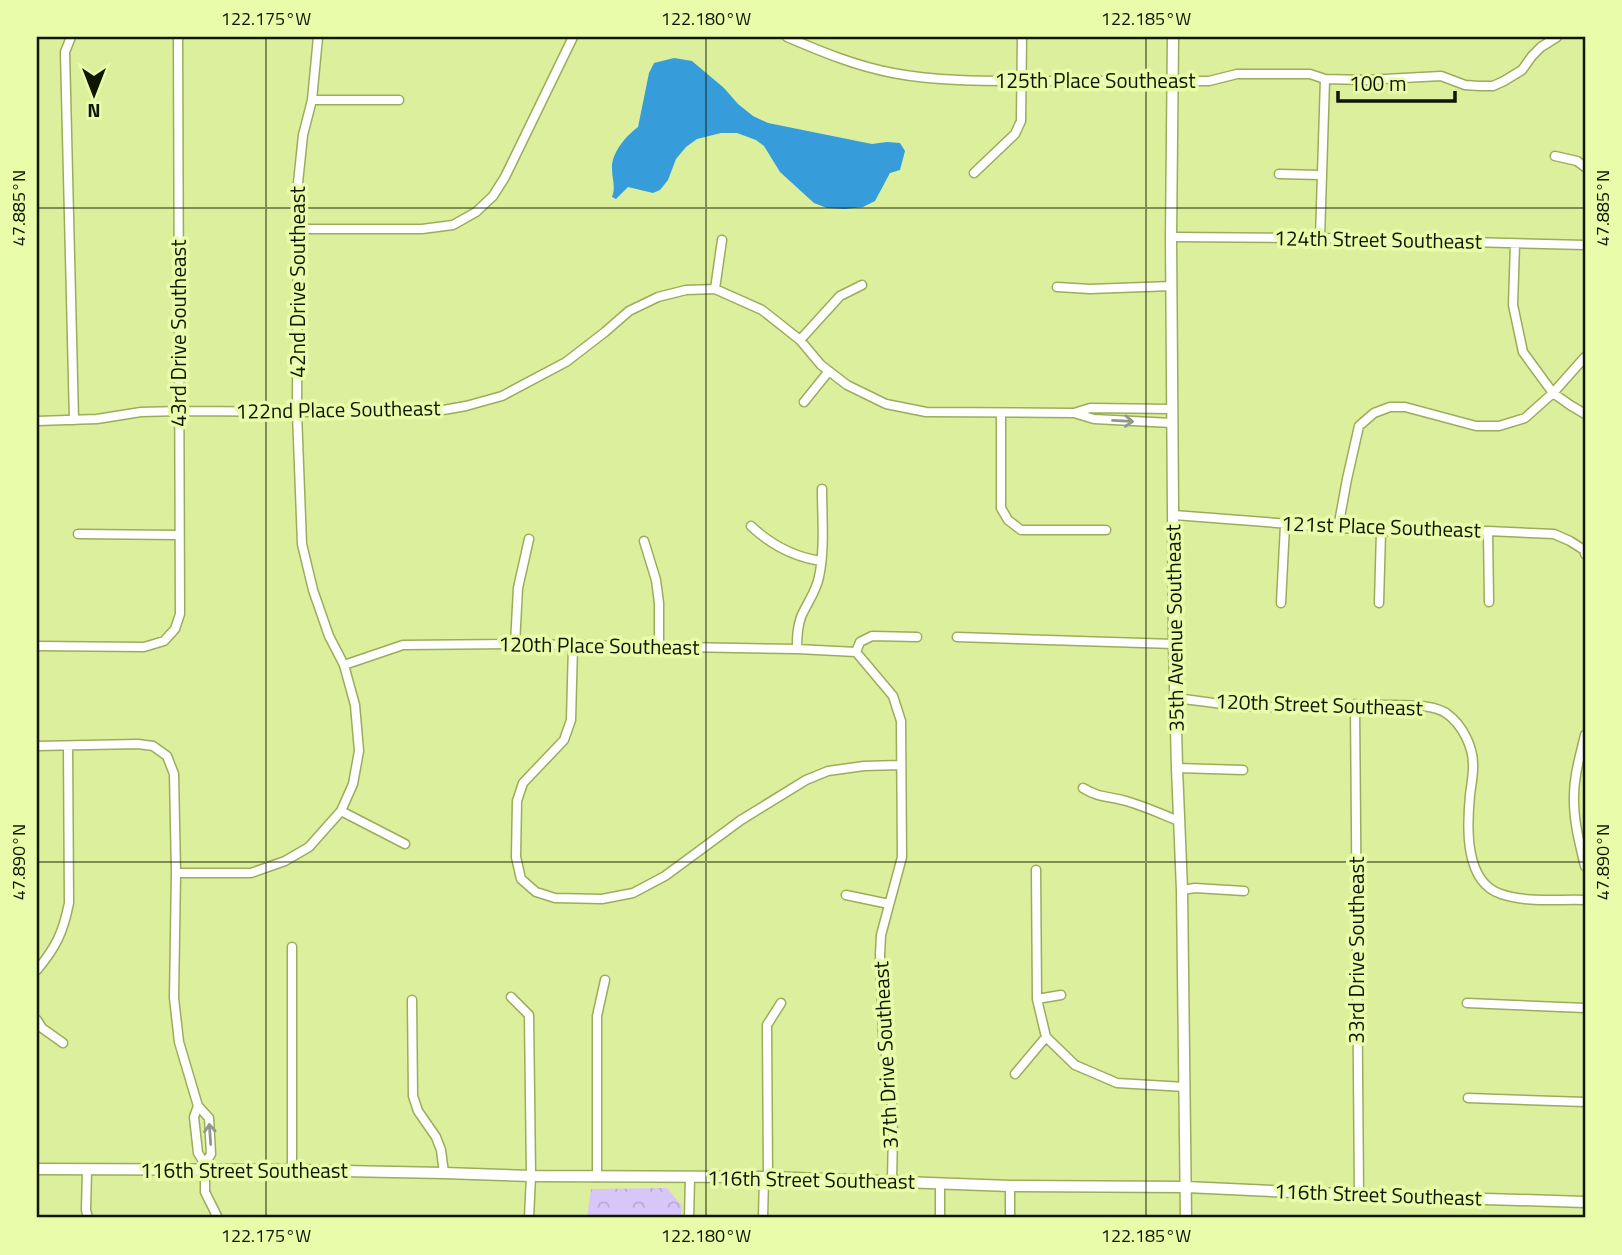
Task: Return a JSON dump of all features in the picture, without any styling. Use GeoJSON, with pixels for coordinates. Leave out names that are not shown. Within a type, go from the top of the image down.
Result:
{"type":"FeatureCollection","features":[{"type":"Feature","properties":{"kind":"street"},"geometry":{"type":"LineString","coordinates":[[71,37],[65,52],[74,420]]}},
{"type":"Feature","properties":{"kind":"street","name":"43rd Drive Southeast"},"geometry":{"type":"LineString","coordinates":[[37,646],[144,647],[164,641],[175,629],[180,614],[178,37]]}},
{"type":"Feature","properties":{"kind":"street","name":"42nd Drive Southeast"},"geometry":{"type":"LineString","coordinates":[[318,37],[312,100],[303,135],[299,173],[297,413],[302,544],[313,590],[325,625],[344,665],[355,705],[359,751],[353,784],[341,811]]}},
{"type":"Feature","properties":{"kind":"street"},"geometry":{"type":"LineString","coordinates":[[299,229],[422,229],[453,225],[477,212],[493,196],[505,177],[573,37]]}},
{"type":"Feature","properties":{"kind":"street","name":"125th Place Southeast"},"geometry":{"type":"LineString","coordinates":[[787,37],[845,61],[894,73],[944,79],[1209,81],[1237,74],[1310,74],[1325,79],[1441,76],[1465,85],[1479,86],[1493,86],[1522,70],[1541,47],[1558,37]]}},
{"type":"Feature","properties":{"kind":"street"},"geometry":{"type":"LineString","coordinates":[[974,173],[1015,134],[1021,121],[1022,37]]}},
{"type":"Feature","properties":{"kind":"street","name":"35th Avenue Southeast"},"geometry":{"type":"LineString","coordinates":[[1173,37],[1171,237],[1174,644],[1182,890],[1186,1218]]}},
{"type":"Feature","properties":{"kind":"street"},"geometry":{"type":"LineString","coordinates":[[1320,238],[1325,79]]}},
{"type":"Feature","properties":{"kind":"street"},"geometry":{"type":"LineString","coordinates":[[312,100],[399,100]]}},
{"type":"Feature","properties":{"kind":"street"},"geometry":{"type":"LineString","coordinates":[[1555,156],[1577,161],[1585,167]]}},
{"type":"Feature","properties":{"kind":"street"},"geometry":{"type":"LineString","coordinates":[[1279,174],[1321,175]]}},
{"type":"Feature","properties":{"kind":"street","name":"124th Street Southeast"},"geometry":{"type":"LineString","coordinates":[[1171,237],[1585,245]]}},
{"type":"Feature","properties":{"kind":"street"},"geometry":{"type":"LineString","coordinates":[[715,289],[722,240]]}},
{"type":"Feature","properties":{"kind":"street"},"geometry":{"type":"LineString","coordinates":[[1515,244],[1513,305],[1524,352],[1553,393],[1585,414]]}},
{"type":"Feature","properties":{"kind":"street"},"geometry":{"type":"LineString","coordinates":[[800,340],[839,296],[862,285]]}},
{"type":"Feature","properties":{"kind":"street"},"geometry":{"type":"LineString","coordinates":[[1057,287],[1090,289],[1172,286]]}},
{"type":"Feature","properties":{"kind":"street","name":"122nd Place Southeast"},"geometry":{"type":"LineString","coordinates":[[37,421],[97,419],[141,412],[426,412],[466,406],[502,396],[566,362],[629,311],[658,298],[686,290],[715,289],[762,310],[800,340],[821,365],[847,386],[886,404],[926,411],[1074,413],[1094,419],[1172,423]]}},
{"type":"Feature","properties":{"kind":"street"},"geometry":{"type":"LineString","coordinates":[[1338,528],[1359,426],[1374,413],[1390,407],[1405,407],[1476,426],[1499,426],[1525,418],[1553,393],[1585,357]]}},
{"type":"Feature","properties":{"kind":"street"},"geometry":{"type":"LineString","coordinates":[[804,402],[829,371]]}},
{"type":"Feature","properties":{"kind":"street","name":"122nd Place Southeast"},"geometry":{"type":"LineString","coordinates":[[1074,413],[1090,408],[1172,409]]}},
{"type":"Feature","properties":{"kind":"street"},"geometry":{"type":"LineString","coordinates":[[1001,412],[1001,508],[1009,520],[1021,530],[1106,530]]}},
{"type":"Feature","properties":{"kind":"street"},"geometry":{"type":"LineString","coordinates":[[797,649],[797,630],[801,616],[815,591],[819,576],[822,489]]}},
{"type":"Feature","properties":{"kind":"street","name":"121st Place Southeast"},"geometry":{"type":"LineString","coordinates":[[1174,515],[1381,531],[1554,534],[1570,541],[1584,552]]}},
{"type":"Feature","properties":{"kind":"street"},"geometry":{"type":"LineString","coordinates":[[1281,603],[1285,524]]}},
{"type":"Feature","properties":{"kind":"street"},"geometry":{"type":"LineString","coordinates":[[751,526],[778,547],[807,559],[821,561]]}},
{"type":"Feature","properties":{"kind":"street"},"geometry":{"type":"LineString","coordinates":[[1379,603],[1381,531]]}},
{"type":"Feature","properties":{"kind":"street"},"geometry":{"type":"LineString","coordinates":[[1488,531],[1489,602]]}},
{"type":"Feature","properties":{"kind":"street"},"geometry":{"type":"LineString","coordinates":[[78,534],[179,535]]}},
{"type":"Feature","properties":{"kind":"street"},"geometry":{"type":"LineString","coordinates":[[515,644],[518,588],[529,539]]}},
{"type":"Feature","properties":{"kind":"street"},"geometry":{"type":"LineString","coordinates":[[644,541],[656,580],[659,646]]}},
{"type":"Feature","properties":{"kind":"street"},"geometry":{"type":"LineString","coordinates":[[856,652],[860,642],[872,636],[917,637]]}},
{"type":"Feature","properties":{"kind":"street"},"geometry":{"type":"LineString","coordinates":[[957,637],[1174,644]]}},
{"type":"Feature","properties":{"kind":"street","name":"120th Place Southeast"},"geometry":{"type":"LineString","coordinates":[[344,665],[403,645],[659,646],[856,652]]}},
{"type":"Feature","properties":{"kind":"street"},"geometry":{"type":"LineString","coordinates":[[573,646],[571,720],[564,740],[523,783],[517,801],[516,857],[521,879],[536,892],[555,898],[602,899],[633,893],[665,876],[741,820],[806,780],[828,771],[901,765]]}},
{"type":"Feature","properties":{"kind":"street","name":"37th Drive Southeast"},"geometry":{"type":"LineString","coordinates":[[856,652],[892,696],[901,721],[902,857],[881,935],[880,996],[891,1089],[892,1180]]}},
{"type":"Feature","properties":{"kind":"street","name":"120th Street Southeast"},"geometry":{"type":"LineString","coordinates":[[1176,698],[1260,707],[1354,704],[1426,706],[1444,712],[1457,723],[1469,744],[1474,767],[1470,796],[1470,846],[1473,865],[1482,882],[1497,893],[1518,898],[1585,900]]}},
{"type":"Feature","properties":{"kind":"street","name":"33rd Drive Southeast"},"geometry":{"type":"LineString","coordinates":[[1354,704],[1359,1195]]}},
{"type":"Feature","properties":{"kind":"street"},"geometry":{"type":"LineString","coordinates":[[1585,735],[1574,799],[1576,828],[1585,866]]}},
{"type":"Feature","properties":{"kind":"street"},"geometry":{"type":"LineString","coordinates":[[37,746],[153,746],[167,756],[174,774],[174,998],[179,1042],[198,1106],[209,1118],[211,1154],[205,1167],[205,1192],[218,1218]]}},
{"type":"Feature","properties":{"kind":"street"},"geometry":{"type":"LineString","coordinates":[[37,970],[54,948],[64,927],[69,903],[68,746]]}},
{"type":"Feature","properties":{"kind":"street"},"geometry":{"type":"LineString","coordinates":[[1177,768],[1244,770]]}},
{"type":"Feature","properties":{"kind":"street"},"geometry":{"type":"LineString","coordinates":[[1083,788],[1095,796],[1115,797],[1140,804],[1179,821]]}},
{"type":"Feature","properties":{"kind":"street"},"geometry":{"type":"LineString","coordinates":[[176,873],[251,873],[285,861],[309,846],[341,811],[405,844]]}},
{"type":"Feature","properties":{"kind":"street"},"geometry":{"type":"LineString","coordinates":[[1036,870],[1037,999],[1046,1037],[1075,1065],[1118,1083],[1185,1087]]}},
{"type":"Feature","properties":{"kind":"street"},"geometry":{"type":"LineString","coordinates":[[1182,890],[1195,888],[1244,891]]}},
{"type":"Feature","properties":{"kind":"street"},"geometry":{"type":"LineString","coordinates":[[846,895],[889,904]]}},
{"type":"Feature","properties":{"kind":"street"},"geometry":{"type":"LineString","coordinates":[[292,947],[292,1170]]}},
{"type":"Feature","properties":{"kind":"street"},"geometry":{"type":"LineString","coordinates":[[597,1177],[597,1016],[605,979]]}},
{"type":"Feature","properties":{"kind":"street"},"geometry":{"type":"LineString","coordinates":[[1037,999],[1061,996]]}},
{"type":"Feature","properties":{"kind":"street"},"geometry":{"type":"LineString","coordinates":[[511,997],[529,1015],[529,1218]]}},
{"type":"Feature","properties":{"kind":"street"},"geometry":{"type":"LineString","coordinates":[[412,1000],[413,1096],[418,1111],[436,1137],[444,1173]]}},
{"type":"Feature","properties":{"kind":"street"},"geometry":{"type":"LineString","coordinates":[[763,1218],[766,1177],[767,1025],[781,1003]]}},
{"type":"Feature","properties":{"kind":"street"},"geometry":{"type":"LineString","coordinates":[[1467,1003],[1585,1008]]}},
{"type":"Feature","properties":{"kind":"street"},"geometry":{"type":"LineString","coordinates":[[37,1020],[41,1028],[63,1043]]}},
{"type":"Feature","properties":{"kind":"street"},"geometry":{"type":"LineString","coordinates":[[1015,1074],[1046,1037]]}},
{"type":"Feature","properties":{"kind":"street"},"geometry":{"type":"LineString","coordinates":[[1468,1097],[1585,1102]]}},
{"type":"Feature","properties":{"kind":"street"},"geometry":{"type":"LineString","coordinates":[[198,1106],[194,1117],[198,1153],[205,1167]]}},
{"type":"Feature","properties":{"kind":"street","name":"116th Street Southeast"},"geometry":{"type":"LineString","coordinates":[[37,1169],[205,1167],[531,1176],[766,1177],[1010,1186],[1186,1187],[1585,1202]]}},
{"type":"Feature","properties":{"kind":"street"},"geometry":{"type":"LineString","coordinates":[[87,1170],[88,1218]]}},
{"type":"Feature","properties":{"kind":"street"},"geometry":{"type":"LineString","coordinates":[[689,1218],[690,1178]]}},
{"type":"Feature","properties":{"kind":"street"},"geometry":{"type":"LineString","coordinates":[[940,1183],[940,1218]]}},
{"type":"Feature","properties":{"kind":"street"},"geometry":{"type":"LineString","coordinates":[[1010,1186],[1010,1218]]}},
{"type":"Feature","properties":{"kind":"green space"},"geometry":{"type":"Polygon","coordinates":[[[667,1188],[682,1206],[681,1218],[587,1218],[591,1189],[667,1188]]]}},
{"type":"Feature","properties":{"kind":"water"},"geometry":{"type":"Polygon","coordinates":[[[674,58],[692,61],[724,88],[738,104],[753,116],[768,123],[872,144],[900,143],[905,151],[900,170],[890,173],[875,201],[863,207],[827,208],[814,203],[780,172],[764,146],[756,140],[737,133],[721,133],[697,139],[686,147],[676,159],[668,180],[660,190],[653,193],[628,187],[616,199],[612,197],[614,157],[624,140],[638,127],[649,73],[654,63],[674,58]]]}}]}
